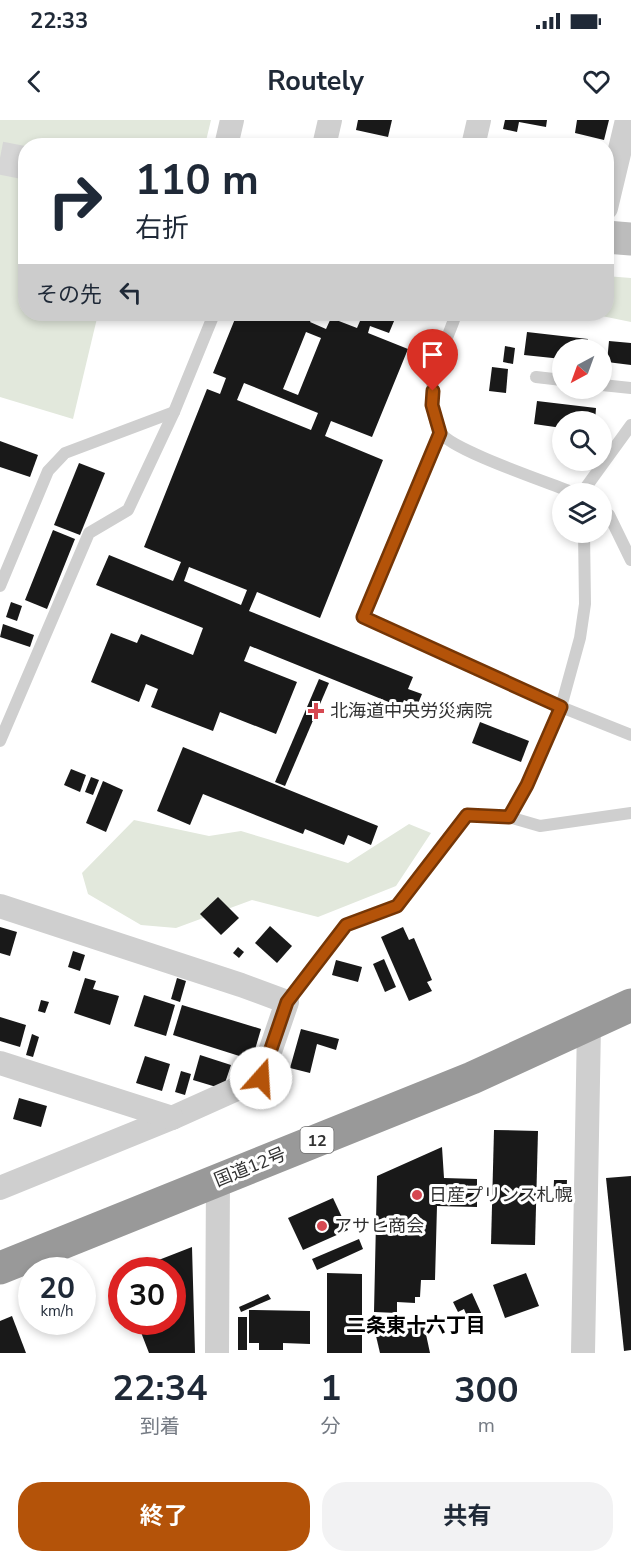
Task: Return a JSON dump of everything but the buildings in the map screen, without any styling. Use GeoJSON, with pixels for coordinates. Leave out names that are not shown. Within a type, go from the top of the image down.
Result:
{"type":"FeatureCollection","features":[{"type":"Feature","properties":{"kind":"highway","name":"国道12号"},"geometry":{"type":"LineString","coordinates":[[0,1268],[472,1078],[631,1005]]}},
{"type":"Feature","properties":{"kind":"street"},"geometry":{"type":"LineString","coordinates":[[228,138],[232,120]]}},
{"type":"Feature","properties":{"kind":"street"},"geometry":{"type":"LineString","coordinates":[[326,138],[330,120]]}},
{"type":"Feature","properties":{"kind":"street"},"geometry":{"type":"LineString","coordinates":[[475,138],[479,120]]}},
{"type":"Feature","properties":{"kind":"street"},"geometry":{"type":"LineString","coordinates":[[614,174],[627,120]]}},
{"type":"Feature","properties":{"kind":"street"},"geometry":{"type":"LineString","coordinates":[[614,238],[631,239]]}},
{"type":"Feature","properties":{"kind":"street"},"geometry":{"type":"LineString","coordinates":[[0,906],[287,1002],[261,1078],[172,1118],[0,1188]]}},
{"type":"Feature","properties":{"kind":"street"},"geometry":{"type":"LineString","coordinates":[[583,1353],[589,1026]]}},
{"type":"Feature","properties":{"kind":"street"},"geometry":{"type":"LineString","coordinates":[[0,1063],[172,1118]]}},
{"type":"Feature","properties":{"kind":"street"},"geometry":{"type":"LineString","coordinates":[[217,1353],[218,1180]]}},
{"type":"Feature","properties":{"kind":"lane"},"geometry":{"type":"LineString","coordinates":[[0,741],[89,533],[128,510],[174,412],[211,321]]}},
{"type":"Feature","properties":{"kind":"lane"},"geometry":{"type":"LineString","coordinates":[[454,321],[434,377],[432,405],[440,433],[450,442],[477,455],[552,484]]}},
{"type":"Feature","properties":{"kind":"lane"},"geometry":{"type":"LineString","coordinates":[[536,377],[552,379]]}},
{"type":"Feature","properties":{"kind":"lane"},"geometry":{"type":"LineString","coordinates":[[612,386],[631,388]]}},
{"type":"Feature","properties":{"kind":"lane"},"geometry":{"type":"LineString","coordinates":[[0,586],[48,471],[65,453],[174,412]]}},
{"type":"Feature","properties":{"kind":"lane"},"geometry":{"type":"LineString","coordinates":[[587,483],[631,425]]}},
{"type":"Feature","properties":{"kind":"lane"},"geometry":{"type":"LineString","coordinates":[[440,433],[363,617],[561,707],[631,735]]}},
{"type":"Feature","properties":{"kind":"lane"},"geometry":{"type":"LineString","coordinates":[[612,521],[631,560]]}},
{"type":"Feature","properties":{"kind":"lane"},"geometry":{"type":"LineString","coordinates":[[509,817],[527,785],[561,707],[580,638],[585,604],[584,543]]}},
{"type":"Feature","properties":{"kind":"lane"},"geometry":{"type":"LineString","coordinates":[[287,1002],[346,925],[397,906],[467,815],[509,817],[540,826],[631,813]]}},
{"type":"Feature","properties":{"kind":"shaded area"},"geometry":{"type":"Polygon","coordinates":[[[0,120],[211,120],[207,138],[18,138],[18,321],[96,321],[73,419],[0,397],[0,120]]]}},
{"type":"Feature","properties":{"kind":"shaded area"},"geometry":{"type":"Polygon","coordinates":[[[614,277],[631,278],[631,322],[614,319],[614,277]]]}},
{"type":"Feature","properties":{"kind":"shaded area"},"geometry":{"type":"Polygon","coordinates":[[[134,820],[209,836],[241,831],[348,863],[409,824],[431,833],[396,886],[318,917],[252,900],[176,928],[141,925],[88,894],[82,873],[134,820]]]}},
{"type":"Feature","properties":{"kind":"tunnel"},"geometry":{"type":"LineString","coordinates":[[0,158],[18,161]]}},
{"type":"Feature","properties":{"kind":"place","name":"北海道中央労災病院"},"geometry":{"type":"Point","coordinates":[316,711]}},
{"type":"Feature","properties":{"kind":"place","name":"日産プリンス札幌"},"geometry":{"type":"Point","coordinates":[417,1195]}},
{"type":"Feature","properties":{"kind":"place","name":"アサヒ商会"},"geometry":{"type":"Point","coordinates":[322,1226]}},
{"type":"Feature","properties":{"kind":"district","name":"二条東十六丁目"},"geometry":{"type":"Point","coordinates":[416,1325]}},
{"type":"Feature","properties":{"kind":"route"},"geometry":{"type":"LineString","coordinates":[[261,1078],[287,1002],[346,925],[397,906],[467,815],[509,817],[527,785],[561,707],[363,617],[440,433],[432,405],[433,391]]}}]}
